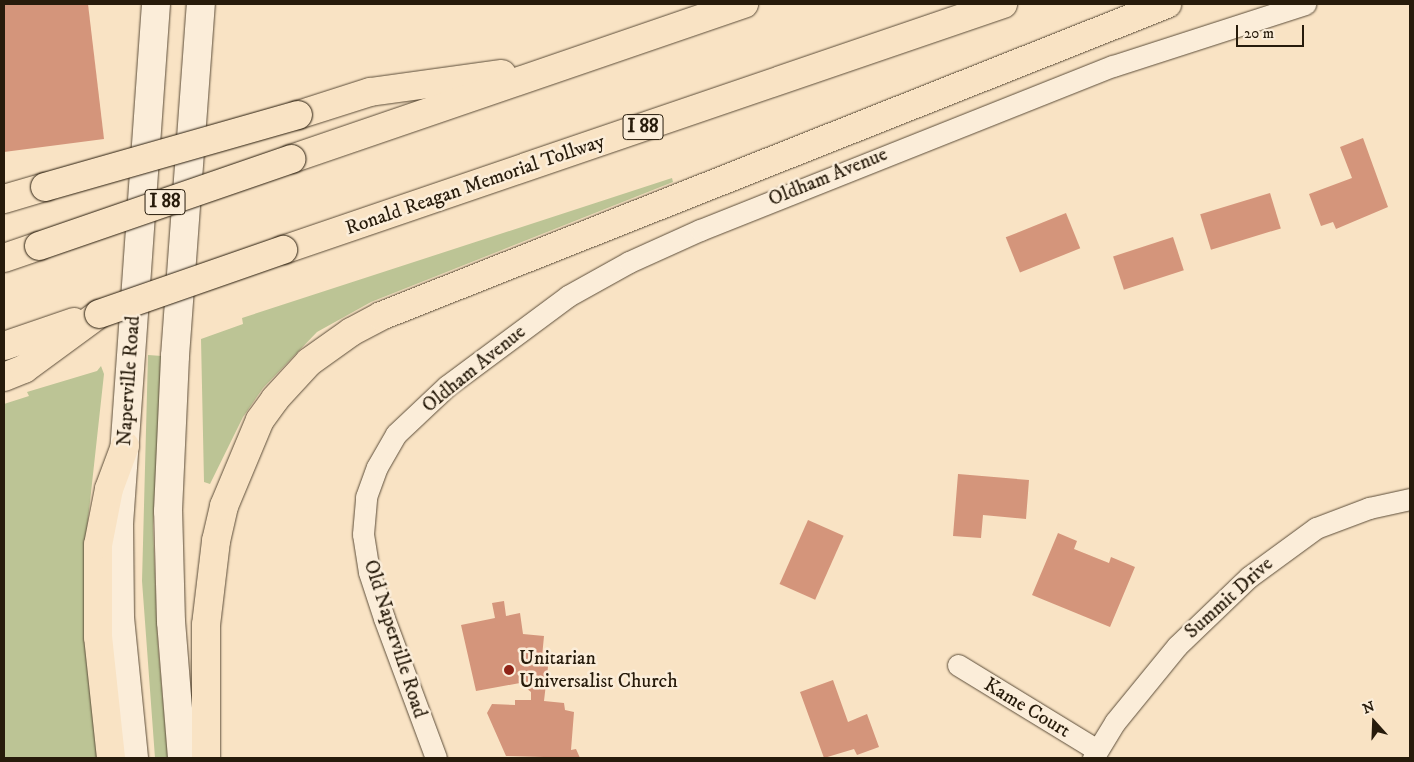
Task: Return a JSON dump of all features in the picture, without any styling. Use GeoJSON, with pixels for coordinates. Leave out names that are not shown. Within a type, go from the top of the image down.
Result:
{"type":"FeatureCollection","features":[{"type":"Feature","properties":{"kind":"highway","name":"I 88"},"geometry":{"type":"LineString","coordinates":[[4,258],[744,4]]}},
{"type":"Feature","properties":{"kind":"highway","name":"Ronald Reagan Memorial Tollway"},"geometry":{"type":"LineString","coordinates":[[4,346],[1003,4]]}},
{"type":"Feature","properties":{"kind":"highway"},"geometry":{"type":"LineString","coordinates":[[206,758],[206,625],[215,548],[224,506],[260,420],[291,380],[316,357],[381,316],[1167,4]]}},
{"type":"Feature","properties":{"kind":"highway"},"geometry":{"type":"LineString","coordinates":[[4,199],[298,115],[370,92],[563,65]]}},
{"type":"Feature","properties":{"kind":"highway"},"geometry":{"type":"LineString","coordinates":[[14,373],[99,314]]}},
{"type":"Feature","properties":{"kind":"highway"},"geometry":{"type":"LineString","coordinates":[[111,758],[98,637],[98,545],[109,489],[125,446]]}},
{"type":"Feature","properties":{"kind":"main road","name":"Naperville Road"},"geometry":{"type":"LineString","coordinates":[[134,758],[120,618],[119,524],[156,4]]}},
{"type":"Feature","properties":{"kind":"main road"},"geometry":{"type":"LineString","coordinates":[[182,758],[171,622],[168,511],[175,356],[201,4]]}},
{"type":"Feature","properties":{"kind":"street","name":"Oldham Avenue"},"geometry":{"type":"LineString","coordinates":[[396,434],[447,386],[513,336],[568,296],[629,262],[776,197],[1088,76],[1305,4]]}},
{"type":"Feature","properties":{"kind":"street","name":"Old Naperville Road"},"geometry":{"type":"LineString","coordinates":[[396,434],[376,467],[366,497],[363,534],[369,572],[436,758]]}},
{"type":"Feature","properties":{"kind":"street","name":"Summit Drive"},"geometry":{"type":"LineString","coordinates":[[1095,754],[1143,685],[1177,646],[1249,577],[1316,528],[1369,508],[1410,499]]}},
{"type":"Feature","properties":{"kind":"street","name":"Kame Court"},"geometry":{"type":"LineString","coordinates":[[958,666],[1095,754]]}},
{"type":"Feature","properties":{"kind":"green space"},"geometry":{"type":"Polygon","coordinates":[[[672,178],[673,182],[371,302],[317,332],[263,388],[243,417],[210,484],[204,482],[201,339],[243,324],[242,318],[672,178]]]}},
{"type":"Feature","properties":{"kind":"green space"},"geometry":{"type":"Polygon","coordinates":[[[148,355],[162,356],[153,526],[158,645],[168,758],[155,758],[142,581],[148,355]]]}},
{"type":"Feature","properties":{"kind":"green space"},"geometry":{"type":"Polygon","coordinates":[[[101,366],[104,374],[87,529],[101,758],[4,758],[4,404],[29,396],[27,392],[97,371],[101,366]]]}},
{"type":"Feature","properties":{"kind":"building"},"geometry":{"type":"Polygon","coordinates":[[[4,4],[88,4],[104,139],[4,152],[4,4]]]}},
{"type":"Feature","properties":{"kind":"building"},"geometry":{"type":"Polygon","coordinates":[[[1363,138],[1388,207],[1336,229],[1333,222],[1321,226],[1309,194],[1352,178],[1340,147],[1363,138]]]}},
{"type":"Feature","properties":{"kind":"building"},"geometry":{"type":"Polygon","coordinates":[[[1270,193],[1281,228],[1211,250],[1200,214],[1270,193]]]}},
{"type":"Feature","properties":{"kind":"building"},"geometry":{"type":"Polygon","coordinates":[[[1066,213],[1080,248],[1020,273],[1006,237],[1066,213]]]}},
{"type":"Feature","properties":{"kind":"building"},"geometry":{"type":"Polygon","coordinates":[[[1173,237],[1184,270],[1124,290],[1113,256],[1173,237]]]}},
{"type":"Feature","properties":{"kind":"building"},"geometry":{"type":"Polygon","coordinates":[[[958,474],[1029,480],[1026,519],[983,515],[981,538],[953,536],[958,474]]]}},
{"type":"Feature","properties":{"kind":"building"},"geometry":{"type":"Polygon","coordinates":[[[808,520],[844,536],[815,600],[780,584],[808,520]]]}},
{"type":"Feature","properties":{"kind":"building"},"geometry":{"type":"Polygon","coordinates":[[[1058,533],[1077,541],[1074,549],[1109,563],[1111,557],[1135,567],[1110,627],[1032,595],[1058,533]]]}},
{"type":"Feature","properties":{"kind":"building","name":"Unitarian Universalist Church"},"geometry":{"type":"Polygon","coordinates":[[[504,601],[506,616],[520,613],[523,634],[544,636],[542,657],[549,658],[544,701],[564,703],[565,710],[574,712],[571,750],[576,749],[580,758],[506,756],[487,713],[492,704],[515,705],[515,700],[531,700],[531,692],[520,683],[476,691],[461,625],[495,618],[492,603],[504,601]]]}},
{"type":"Feature","properties":{"kind":"building"},"geometry":{"type":"Polygon","coordinates":[[[833,680],[848,722],[867,714],[879,747],[857,755],[854,749],[824,758],[800,692],[833,680]]]}},
{"type":"Feature","properties":{"kind":"place","name":"Unitarian Universalist Church"},"geometry":{"type":"Point","coordinates":[509,670]}}]}
